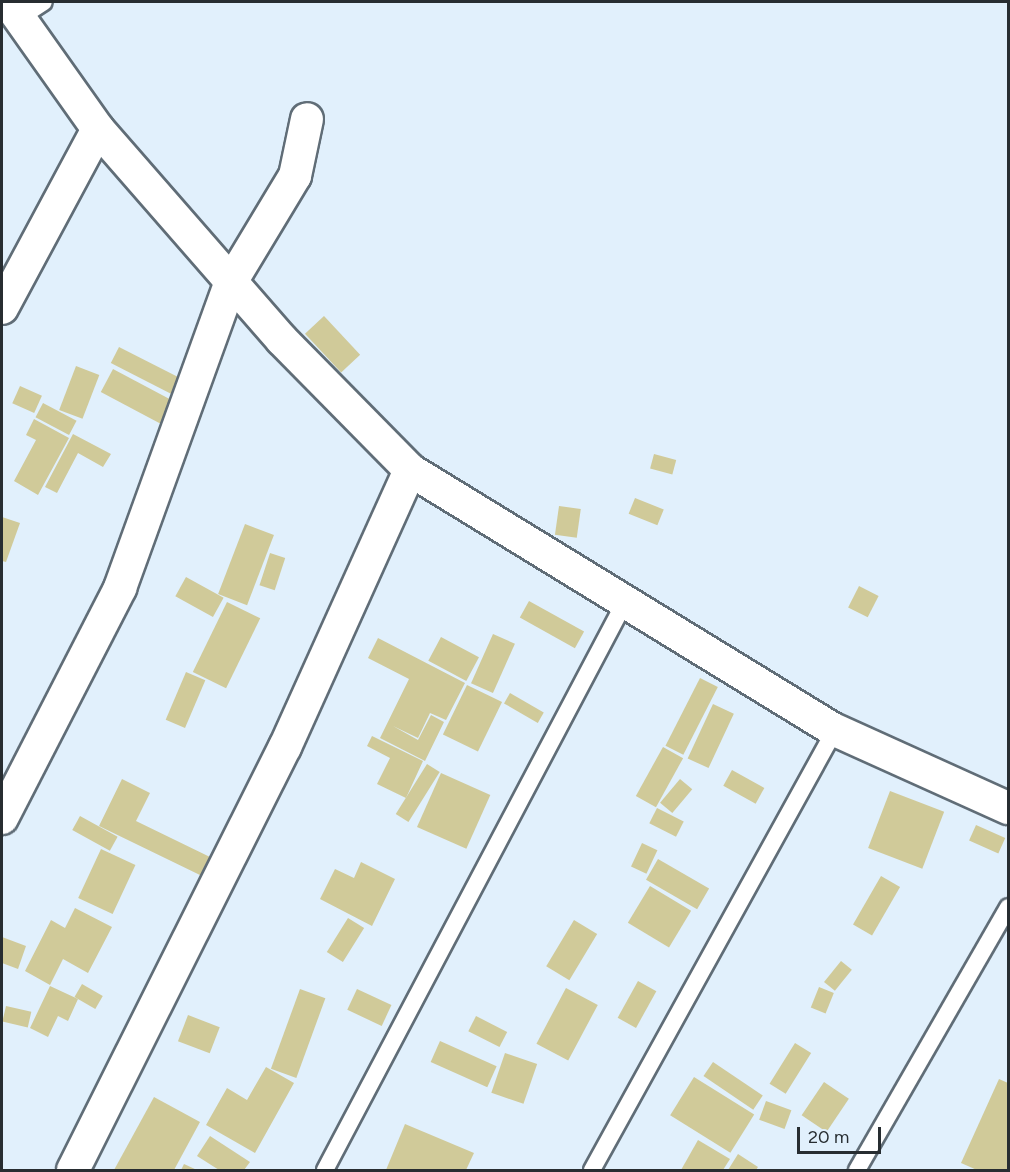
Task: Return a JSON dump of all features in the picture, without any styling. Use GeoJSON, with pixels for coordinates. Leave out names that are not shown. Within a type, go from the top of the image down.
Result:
{"type":"FeatureCollection","features":[{"type":"Feature","properties":{"kind":"street"},"geometry":{"type":"LineString","coordinates":[[24,7],[98,129],[231,282],[410,470],[835,730],[1008,808]]}},
{"type":"Feature","properties":{"kind":"street"},"geometry":{"type":"LineString","coordinates":[[2,818],[120,588],[231,282],[295,176],[307,118]]}},
{"type":"Feature","properties":{"kind":"street"},"geometry":{"type":"LineString","coordinates":[[2,308],[98,129]]}},
{"type":"Feature","properties":{"kind":"street"},"geometry":{"type":"LineString","coordinates":[[73,1170],[285,747],[410,470]]}},
{"type":"Feature","properties":{"kind":"lane"},"geometry":{"type":"LineString","coordinates":[[325,1170],[626,602]]}},
{"type":"Feature","properties":{"kind":"lane"},"geometry":{"type":"LineString","coordinates":[[592,1170],[835,730]]}},
{"type":"Feature","properties":{"kind":"lane"},"geometry":{"type":"LineString","coordinates":[[857,1170],[1008,907]]}},
{"type":"Feature","properties":{"kind":"building"},"geometry":{"type":"Polygon","coordinates":[[[324,316],[360,355],[341,372],[305,334],[324,316]]]}},
{"type":"Feature","properties":{"kind":"building"},"geometry":{"type":"Polygon","coordinates":[[[119,347],[185,381],[177,397],[111,363],[119,347]]]}},
{"type":"Feature","properties":{"kind":"building"},"geometry":{"type":"Polygon","coordinates":[[[76,366],[99,375],[82,419],[59,410],[76,366]]]}},
{"type":"Feature","properties":{"kind":"building"},"geometry":{"type":"Polygon","coordinates":[[[113,369],[177,403],[164,426],[101,392],[113,369]]]}},
{"type":"Feature","properties":{"kind":"building"},"geometry":{"type":"Polygon","coordinates":[[[20,386],[42,396],[34,413],[12,403],[20,386]]]}},
{"type":"Feature","properties":{"kind":"building"},"geometry":{"type":"Polygon","coordinates":[[[43,403],[77,421],[69,435],[35,417],[43,403]]]}},
{"type":"Feature","properties":{"kind":"building"},"geometry":{"type":"Polygon","coordinates":[[[34,419],[69,438],[38,495],[14,481],[36,440],[26,435],[34,419]]]}},
{"type":"Feature","properties":{"kind":"building"},"geometry":{"type":"Polygon","coordinates":[[[73,434],[111,454],[103,467],[78,453],[57,493],[45,487],[73,434]]]}},
{"type":"Feature","properties":{"kind":"building"},"geometry":{"type":"Polygon","coordinates":[[[654,454],[676,460],[672,474],[650,468],[654,454]]]}},
{"type":"Feature","properties":{"kind":"building"},"geometry":{"type":"Polygon","coordinates":[[[635,498],[664,510],[657,525],[629,514],[635,498]]]}},
{"type":"Feature","properties":{"kind":"building"},"geometry":{"type":"Polygon","coordinates":[[[559,506],[581,509],[577,538],[555,535],[559,506]]]}},
{"type":"Feature","properties":{"kind":"building"},"geometry":{"type":"Polygon","coordinates":[[[2,517],[20,523],[6,562],[2,561],[2,517]]]}},
{"type":"Feature","properties":{"kind":"building"},"geometry":{"type":"Polygon","coordinates":[[[245,524],[274,535],[247,605],[218,594],[245,524]]]}},
{"type":"Feature","properties":{"kind":"building"},"geometry":{"type":"Polygon","coordinates":[[[270,553],[285,558],[275,590],[259,585],[270,553]]]}},
{"type":"Feature","properties":{"kind":"building"},"geometry":{"type":"Polygon","coordinates":[[[186,577],[224,598],[213,617],[175,596],[186,577]]]}},
{"type":"Feature","properties":{"kind":"building"},"geometry":{"type":"Polygon","coordinates":[[[859,586],[879,596],[868,617],[848,607],[859,586]]]}},
{"type":"Feature","properties":{"kind":"building"},"geometry":{"type":"Polygon","coordinates":[[[529,601],[584,632],[575,648],[520,618],[529,601]]]}},
{"type":"Feature","properties":{"kind":"building"},"geometry":{"type":"Polygon","coordinates":[[[227,602],[260,618],[226,688],[193,672],[227,602]]]}},
{"type":"Feature","properties":{"kind":"building"},"geometry":{"type":"Polygon","coordinates":[[[493,634],[515,644],[493,693],[471,683],[493,634]]]}},
{"type":"Feature","properties":{"kind":"building"},"geometry":{"type":"Polygon","coordinates":[[[441,637],[479,657],[466,681],[428,661],[441,637]]]}},
{"type":"Feature","properties":{"kind":"building"},"geometry":{"type":"Polygon","coordinates":[[[378,638],[465,683],[446,720],[430,713],[418,738],[393,726],[418,740],[431,715],[444,722],[425,761],[380,738],[409,679],[368,658],[378,638]]]}},
{"type":"Feature","properties":{"kind":"building"},"geometry":{"type":"Polygon","coordinates":[[[186,672],[205,680],[185,728],[166,720],[186,672]]]}},
{"type":"Feature","properties":{"kind":"building"},"geometry":{"type":"Polygon","coordinates":[[[700,678],[718,687],[683,755],[665,746],[700,678]]]}},
{"type":"Feature","properties":{"kind":"building"},"geometry":{"type":"Polygon","coordinates":[[[467,685],[502,702],[478,752],[443,734],[467,685]]]}},
{"type":"Feature","properties":{"kind":"building"},"geometry":{"type":"Polygon","coordinates":[[[510,693],[544,712],[538,723],[504,703],[510,693]]]}},
{"type":"Feature","properties":{"kind":"building"},"geometry":{"type":"Polygon","coordinates":[[[713,704],[734,714],[708,768],[688,758],[713,704]]]}},
{"type":"Feature","properties":{"kind":"building"},"geometry":{"type":"Polygon","coordinates":[[[372,736],[423,761],[406,798],[377,784],[390,758],[367,746],[372,736]]]}},
{"type":"Feature","properties":{"kind":"building"},"geometry":{"type":"Polygon","coordinates":[[[663,747],[683,758],[656,807],[636,796],[663,747]]]}},
{"type":"Feature","properties":{"kind":"building"},"geometry":{"type":"Polygon","coordinates":[[[427,764],[440,772],[408,822],[396,814],[427,764]]]}},
{"type":"Feature","properties":{"kind":"building"},"geometry":{"type":"Polygon","coordinates":[[[732,770],[764,788],[756,804],[723,786],[732,770]]]}},
{"type":"Feature","properties":{"kind":"building"},"geometry":{"type":"Polygon","coordinates":[[[441,773],[490,795],[466,849],[417,827],[441,773]]]}},
{"type":"Feature","properties":{"kind":"building"},"geometry":{"type":"Polygon","coordinates":[[[122,779],[150,793],[136,821],[210,857],[202,876],[99,826],[122,779]]]}},
{"type":"Feature","properties":{"kind":"building"},"geometry":{"type":"Polygon","coordinates":[[[680,779],[692,789],[672,813],[660,803],[680,779]]]}},
{"type":"Feature","properties":{"kind":"building"},"geometry":{"type":"Polygon","coordinates":[[[890,791],[944,812],[922,869],[868,848],[890,791]]]}},
{"type":"Feature","properties":{"kind":"building"},"geometry":{"type":"Polygon","coordinates":[[[657,808],[684,822],[676,837],[649,823],[657,808]]]}},
{"type":"Feature","properties":{"kind":"building"},"geometry":{"type":"Polygon","coordinates":[[[80,816],[118,837],[110,851],[72,830],[80,816]]]}},
{"type":"Feature","properties":{"kind":"building"},"geometry":{"type":"Polygon","coordinates":[[[976,825],[1005,838],[998,854],[969,841],[976,825]]]}},
{"type":"Feature","properties":{"kind":"building"},"geometry":{"type":"Polygon","coordinates":[[[642,843],[657,850],[646,874],[631,867],[642,843]]]}},
{"type":"Feature","properties":{"kind":"building"},"geometry":{"type":"Polygon","coordinates":[[[101,849],[135,865],[113,914],[78,898],[101,849]]]}},
{"type":"Feature","properties":{"kind":"building"},"geometry":{"type":"Polygon","coordinates":[[[658,859],[709,888],[697,909],[646,880],[658,859]]]}},
{"type":"Feature","properties":{"kind":"building"},"geometry":{"type":"Polygon","coordinates":[[[361,862],[395,879],[372,926],[320,899],[335,869],[354,878],[361,862]]]}},
{"type":"Feature","properties":{"kind":"building"},"geometry":{"type":"Polygon","coordinates":[[[881,876],[900,887],[872,935],[853,924],[881,876]]]}},
{"type":"Feature","properties":{"kind":"building"},"geometry":{"type":"Polygon","coordinates":[[[650,886],[691,911],[669,948],[628,923],[650,886]]]}},
{"type":"Feature","properties":{"kind":"building"},"geometry":{"type":"Polygon","coordinates":[[[75,908],[112,927],[88,973],[63,959],[50,985],[25,971],[51,920],[65,928],[75,908]]]}},
{"type":"Feature","properties":{"kind":"building"},"geometry":{"type":"Polygon","coordinates":[[[348,918],[364,928],[343,962],[327,952],[348,918]]]}},
{"type":"Feature","properties":{"kind":"building"},"geometry":{"type":"Polygon","coordinates":[[[574,920],[597,934],[569,980],[546,966],[574,920]]]}},
{"type":"Feature","properties":{"kind":"building"},"geometry":{"type":"Polygon","coordinates":[[[2,937],[26,946],[18,969],[2,963],[2,937]]]}},
{"type":"Feature","properties":{"kind":"building"},"geometry":{"type":"Polygon","coordinates":[[[841,961],[852,970],[835,991],[824,982],[841,961]]]}},
{"type":"Feature","properties":{"kind":"building"},"geometry":{"type":"Polygon","coordinates":[[[638,981],[656,991],[636,1028],[618,1018],[638,981]]]}},
{"type":"Feature","properties":{"kind":"building"},"geometry":{"type":"Polygon","coordinates":[[[82,984],[103,996],[95,1009],[74,997],[82,984]]]}},
{"type":"Feature","properties":{"kind":"building"},"geometry":{"type":"Polygon","coordinates":[[[50,986],[78,999],[68,1021],[58,1016],[48,1037],[30,1028],[50,986]]]}},
{"type":"Feature","properties":{"kind":"building"},"geometry":{"type":"Polygon","coordinates":[[[819,987],[834,993],[826,1013],[811,1007],[819,987]]]}},
{"type":"Feature","properties":{"kind":"building"},"geometry":{"type":"Polygon","coordinates":[[[566,988],[598,1005],[568,1061],[536,1044],[566,988]]]}},
{"type":"Feature","properties":{"kind":"building"},"geometry":{"type":"Polygon","coordinates":[[[300,989],[325,998],[296,1078],[271,1069],[300,989]]]}},
{"type":"Feature","properties":{"kind":"building"},"geometry":{"type":"Polygon","coordinates":[[[357,989],[391,1005],[382,1026],[347,1010],[357,989]]]}},
{"type":"Feature","properties":{"kind":"building"},"geometry":{"type":"Polygon","coordinates":[[[6,1006],[31,1012],[28,1027],[2,1022],[6,1006]]]}},
{"type":"Feature","properties":{"kind":"building"},"geometry":{"type":"Polygon","coordinates":[[[188,1015],[220,1027],[210,1053],[178,1041],[188,1015]]]}},
{"type":"Feature","properties":{"kind":"building"},"geometry":{"type":"Polygon","coordinates":[[[476,1016],[507,1032],[499,1047],[468,1031],[476,1016]]]}},
{"type":"Feature","properties":{"kind":"building"},"geometry":{"type":"Polygon","coordinates":[[[440,1041],[497,1066],[487,1087],[431,1062],[440,1041]]]}},
{"type":"Feature","properties":{"kind":"building"},"geometry":{"type":"Polygon","coordinates":[[[795,1043],[811,1053],[786,1094],[770,1084],[795,1043]]]}},
{"type":"Feature","properties":{"kind":"building"},"geometry":{"type":"Polygon","coordinates":[[[505,1053],[537,1064],[523,1104],[491,1093],[505,1053]]]}},
{"type":"Feature","properties":{"kind":"building"},"geometry":{"type":"Polygon","coordinates":[[[713,1062],[763,1096],[753,1110],[703,1076],[713,1062]]]}},
{"type":"Feature","properties":{"kind":"building"},"geometry":{"type":"Polygon","coordinates":[[[266,1067],[294,1083],[255,1153],[206,1125],[227,1088],[247,1100],[266,1067]]]}},
{"type":"Feature","properties":{"kind":"building"},"geometry":{"type":"Polygon","coordinates":[[[694,1077],[754,1115],[730,1153],[670,1115],[694,1077]]]}},
{"type":"Feature","properties":{"kind":"building"},"geometry":{"type":"Polygon","coordinates":[[[999,1079],[1008,1083],[1008,1170],[977,1170],[961,1163],[999,1079]]]}},
{"type":"Feature","properties":{"kind":"building"},"geometry":{"type":"Polygon","coordinates":[[[824,1082],[849,1099],[827,1132],[802,1115],[824,1082]]]}},
{"type":"Feature","properties":{"kind":"building"},"geometry":{"type":"Polygon","coordinates":[[[154,1097],[200,1122],[174,1170],[114,1170],[154,1097]]]}},
{"type":"Feature","properties":{"kind":"building"},"geometry":{"type":"Polygon","coordinates":[[[766,1101],[791,1110],[785,1129],[759,1120],[766,1101]]]}},
{"type":"Feature","properties":{"kind":"building"},"geometry":{"type":"Polygon","coordinates":[[[405,1124],[474,1153],[466,1170],[386,1170],[405,1124]]]}},
{"type":"Feature","properties":{"kind":"building"},"geometry":{"type":"Polygon","coordinates":[[[210,1136],[250,1162],[244,1170],[219,1170],[197,1156],[210,1136]]]}},
{"type":"Feature","properties":{"kind":"building"},"geometry":{"type":"Polygon","coordinates":[[[698,1140],[730,1159],[723,1170],[681,1170],[698,1140]]]}},
{"type":"Feature","properties":{"kind":"building"},"geometry":{"type":"Polygon","coordinates":[[[738,1154],[758,1167],[756,1170],[728,1170],[738,1154]]]}},
{"type":"Feature","properties":{"kind":"building"},"geometry":{"type":"Polygon","coordinates":[[[184,1164],[197,1170],[181,1170],[184,1164]]]}}]}
